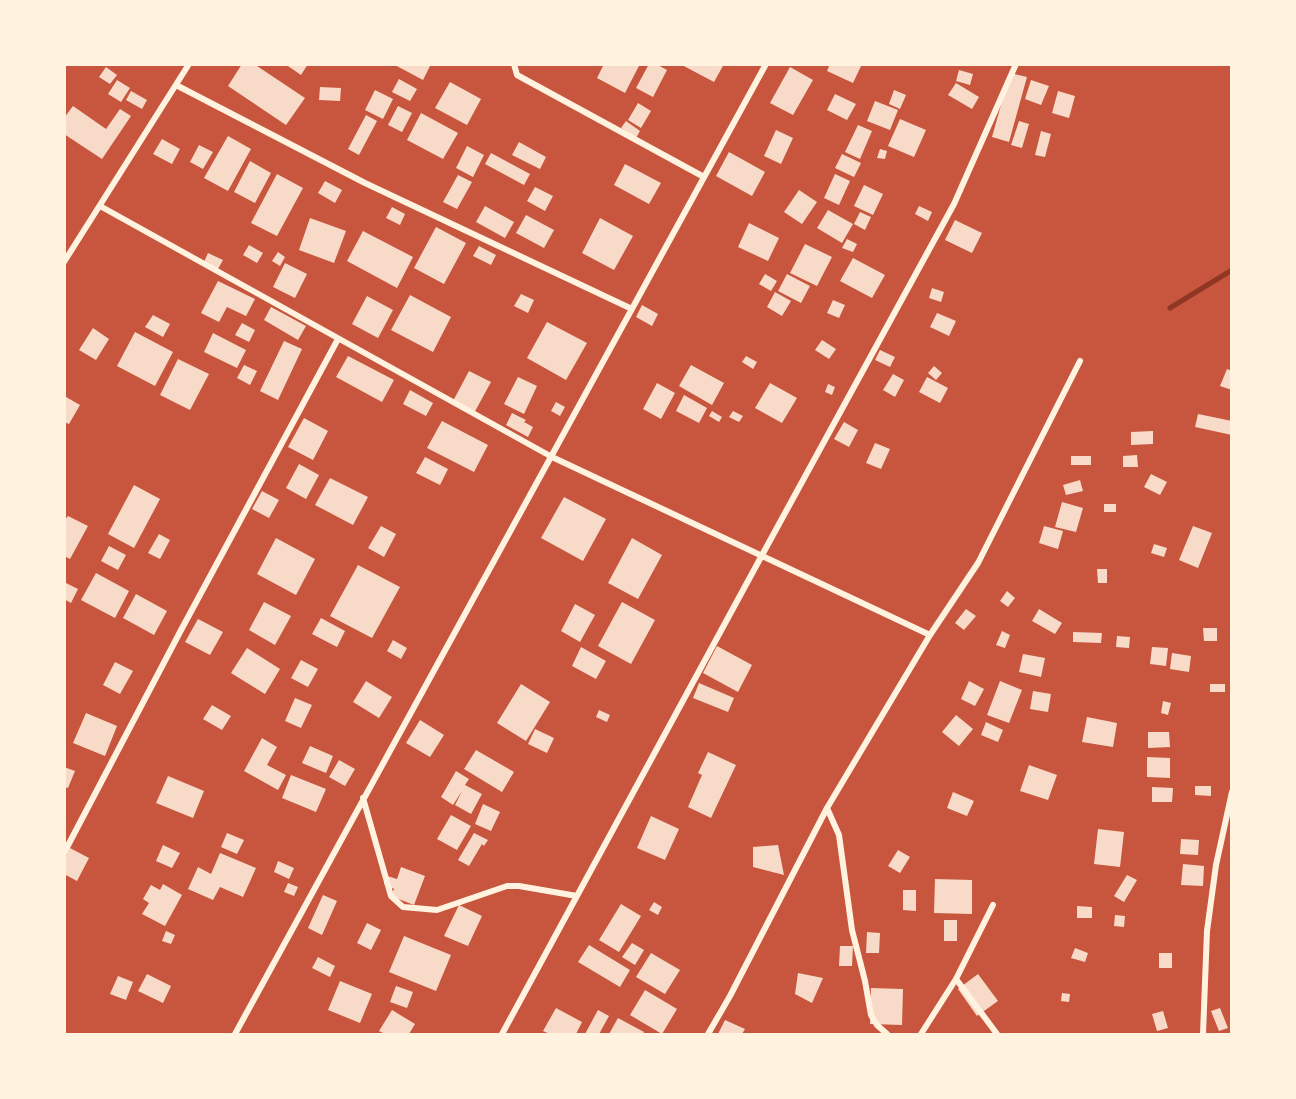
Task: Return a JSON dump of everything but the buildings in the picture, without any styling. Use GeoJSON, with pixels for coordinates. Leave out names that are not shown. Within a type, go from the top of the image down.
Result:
{"type":"FeatureCollection","features":[{"type":"Feature","properties":{"kind":"street"},"geometry":{"type":"LineString","coordinates":[[64,262],[189,64]]}},
{"type":"Feature","properties":{"kind":"street"},"geometry":{"type":"LineString","coordinates":[[514,64],[517,75],[704,177]]}},
{"type":"Feature","properties":{"kind":"street"},"geometry":{"type":"LineString","coordinates":[[235,1035],[766,64]]}},
{"type":"Feature","properties":{"kind":"street"},"geometry":{"type":"LineString","coordinates":[[502,1035],[760,556],[954,204],[1016,64]]}},
{"type":"Feature","properties":{"kind":"street"},"geometry":{"type":"LineString","coordinates":[[176,85],[365,183],[632,309]]}},
{"type":"Feature","properties":{"kind":"street"},"geometry":{"type":"LineString","coordinates":[[100,206],[552,456],[930,635]]}},
{"type":"Feature","properties":{"kind":"street"},"geometry":{"type":"LineString","coordinates":[[64,853],[338,339]]}},
{"type":"Feature","properties":{"kind":"street"},"geometry":{"type":"LineString","coordinates":[[708,1035],[827,808],[930,635],[978,564],[1080,361]]}},
{"type":"Feature","properties":{"kind":"street"},"geometry":{"type":"LineString","coordinates":[[1203,1035],[1207,931],[1216,865],[1232,792]]}},
{"type":"Feature","properties":{"kind":"street"},"geometry":{"type":"LineString","coordinates":[[363,798],[391,896],[403,907],[437,910],[507,886],[577,896]]}},
{"type":"Feature","properties":{"kind":"street"},"geometry":{"type":"LineString","coordinates":[[827,808],[839,835],[845,865],[852,930],[871,1015],[887,1035]]}},
{"type":"Feature","properties":{"kind":"street"},"geometry":{"type":"LineString","coordinates":[[921,1035],[957,979],[993,905]]}},
{"type":"Feature","properties":{"kind":"street"},"geometry":{"type":"LineString","coordinates":[[957,979],[997,1035]]}},
{"type":"Feature","properties":{"kind":"waterway"},"geometry":{"type":"LineString","coordinates":[[1170,308],[1232,270]]}}]}
